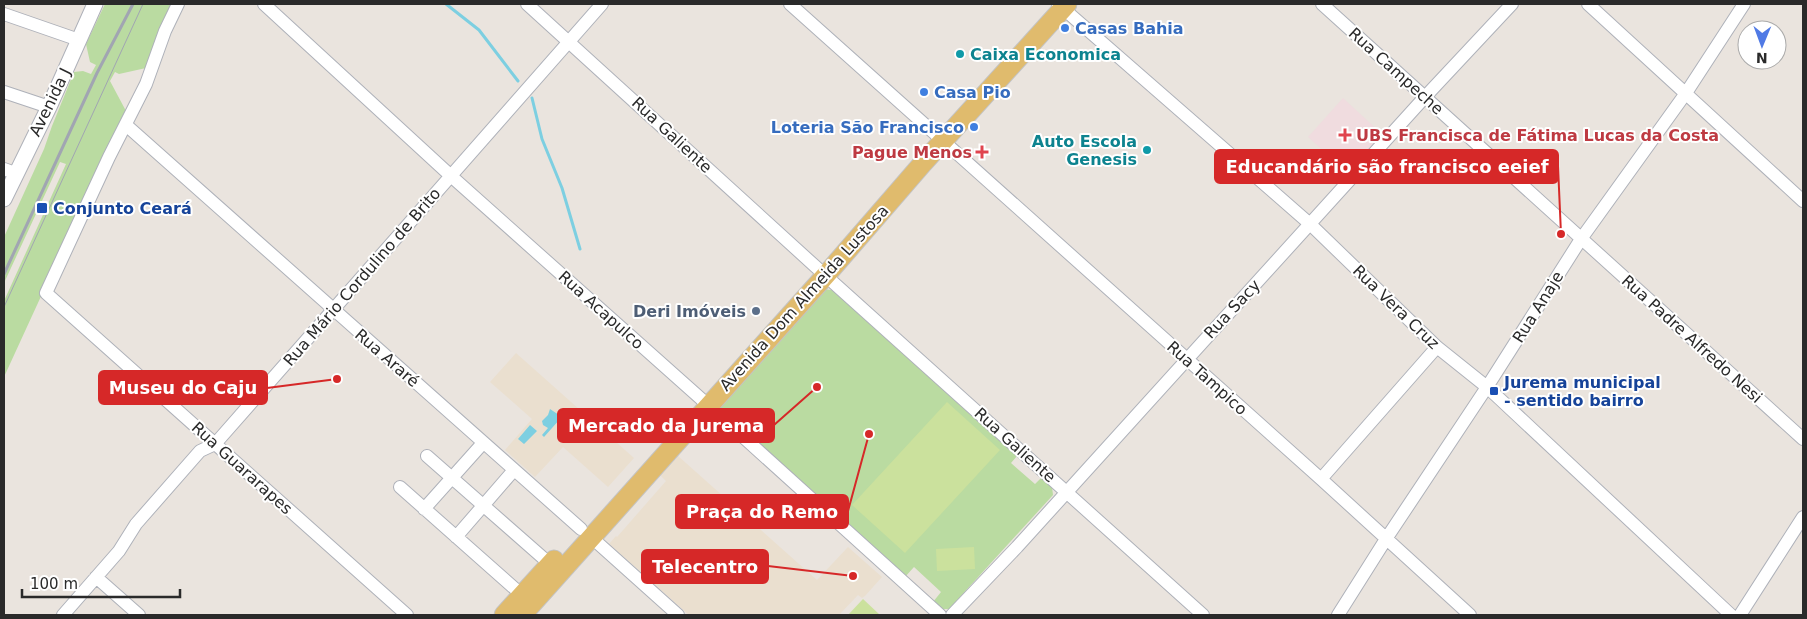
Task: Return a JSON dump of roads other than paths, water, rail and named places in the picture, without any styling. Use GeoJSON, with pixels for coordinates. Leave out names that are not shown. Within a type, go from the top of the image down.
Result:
{"type":"FeatureCollection","features":[{"type":"Feature","properties":{"kind":"main road","name":"Avenida Dom Almeida Lustosa"},"geometry":{"type":"LineString","coordinates":[[522,615],[586,533],[765,335],[938,137],[1063,5]]}},
{"type":"Feature","properties":{"kind":"main road","name":"Avenida Dom Almeida Lustosa"},"geometry":{"type":"LineString","coordinates":[[504,615],[550,564],[586,533]]}},
{"type":"Feature","properties":{"kind":"street","name":"Avenida J"},"geometry":{"type":"LineString","coordinates":[[4,199],[10,171],[48,107],[95,4]]}},
{"type":"Feature","properties":{"kind":"street","name":"Rua Guararapes"},"geometry":{"type":"LineString","coordinates":[[178,4],[165,31],[146,84],[105,165],[46,293],[407,615]]}},
{"type":"Feature","properties":{"kind":"street","name":"Rua Acapulco"},"geometry":{"type":"LineString","coordinates":[[264,4],[450,176],[704,401],[940,615]]}},
{"type":"Feature","properties":{"kind":"street","name":"Rua Galiente"},"geometry":{"type":"LineString","coordinates":[[527,4],[1203,615]]}},
{"type":"Feature","properties":{"kind":"street","name":"Rua Mário Cordulino de Brito"},"geometry":{"type":"LineString","coordinates":[[63,615],[119,551],[136,524],[200,451],[215,444],[602,4]]}},
{"type":"Feature","properties":{"kind":"street","name":"Rua Tampico"},"geometry":{"type":"LineString","coordinates":[[790,4],[1321,479],[1470,615]]}},
{"type":"Feature","properties":{"kind":"street","name":"Rua Campeche"},"geometry":{"type":"LineString","coordinates":[[1322,4],[1581,239]]}},
{"type":"Feature","properties":{"kind":"street","name":"Rua Sacy"},"geometry":{"type":"LineString","coordinates":[[952,615],[1512,4]]}},
{"type":"Feature","properties":{"kind":"street"},"geometry":{"type":"LineString","coordinates":[[1588,4],[1803,201]]}},
{"type":"Feature","properties":{"kind":"street","name":"Rua Anaje"},"geometry":{"type":"LineString","coordinates":[[1338,615],[1581,239],[1686,93],[1744,4]]}},
{"type":"Feature","properties":{"kind":"street","name":"Rua Vera Cruz"},"geometry":{"type":"LineString","coordinates":[[1063,5],[1310,224],[1436,347],[1487,387],[1730,615]]}},
{"type":"Feature","properties":{"kind":"street"},"geometry":{"type":"LineString","coordinates":[[4,14],[79,40]]}},
{"type":"Feature","properties":{"kind":"street"},"geometry":{"type":"LineString","coordinates":[[4,92],[48,107]]}},
{"type":"Feature","properties":{"kind":"street","name":"Rua Araré"},"geometry":{"type":"LineString","coordinates":[[126,125],[678,615]]}},
{"type":"Feature","properties":{"kind":"street","name":"Rua Padre Alfredo Nesi"},"geometry":{"type":"LineString","coordinates":[[1581,239],[1803,439]]}},
{"type":"Feature","properties":{"kind":"street"},"geometry":{"type":"LineString","coordinates":[[1321,479],[1436,347]]}},
{"type":"Feature","properties":{"kind":"street"},"geometry":{"type":"LineString","coordinates":[[424,509],[483,442]]}},
{"type":"Feature","properties":{"kind":"street"},"geometry":{"type":"LineString","coordinates":[[427,456],[550,564]]}},
{"type":"Feature","properties":{"kind":"street"},"geometry":{"type":"LineString","coordinates":[[456,537],[514,470]]}},
{"type":"Feature","properties":{"kind":"street"},"geometry":{"type":"LineString","coordinates":[[400,487],[522,595]]}},
{"type":"Feature","properties":{"kind":"street"},"geometry":{"type":"LineString","coordinates":[[1740,615],[1803,518]]}},
{"type":"Feature","properties":{"kind":"street"},"geometry":{"type":"LineString","coordinates":[[96,577],[139,615]]}},
{"type":"Feature","properties":{"kind":"water"},"geometry":{"type":"Polygon","coordinates":[[[550,409],[559,415],[560,419],[544,437],[542,435],[548,428],[543,425],[542,421],[548,415],[550,409]]]}},
{"type":"Feature","properties":{"kind":"water"},"geometry":{"type":"Polygon","coordinates":[[[530,425],[537,431],[524,444],[518,439],[530,425]]]}},
{"type":"Feature","properties":{"kind":"waterway"},"geometry":{"type":"LineString","coordinates":[[446,4],[479,30],[518,81]]}},
{"type":"Feature","properties":{"kind":"waterway"},"geometry":{"type":"LineString","coordinates":[[532,98],[542,139],[562,188],[580,249]]}},
{"type":"Feature","properties":{"kind":"tram line"},"geometry":{"type":"LineString","coordinates":[[4,307],[143,4]]}},
{"type":"Feature","properties":{"kind":"railway"},"geometry":{"type":"LineString","coordinates":[[4,274],[97,73],[133,4]]}},
{"type":"Feature","properties":{"kind":"place","name":"Casas Bahia"},"geometry":{"type":"Point","coordinates":[1065,28]}},
{"type":"Feature","properties":{"kind":"place","name":"Caixa Economica"},"geometry":{"type":"Point","coordinates":[960,54]}},
{"type":"Feature","properties":{"kind":"place","name":"Casa Pio"},"geometry":{"type":"Point","coordinates":[924,92]}},
{"type":"Feature","properties":{"kind":"place","name":"Loteria São Francisco"},"geometry":{"type":"Point","coordinates":[974,127]}},
{"type":"Feature","properties":{"kind":"place","name":"UBS Francisca de Fátima Lucas da Costa"},"geometry":{"type":"Point","coordinates":[1345,135]}},
{"type":"Feature","properties":{"kind":"place","name":"Auto Escola Genesis"},"geometry":{"type":"Point","coordinates":[1147,150]}},
{"type":"Feature","properties":{"kind":"place","name":"Pague Menos"},"geometry":{"type":"Point","coordinates":[982,152]}},
{"type":"Feature","properties":{"kind":"place","name":"Conjunto Ceará"},"geometry":{"type":"Point","coordinates":[42,208]}},
{"type":"Feature","properties":{"kind":"place","name":"Educandário são francisco eeief"},"geometry":{"type":"Point","coordinates":[1561,234]}},
{"type":"Feature","properties":{"kind":"place","name":"Deri Imóveis"},"geometry":{"type":"Point","coordinates":[756,311]}},
{"type":"Feature","properties":{"kind":"place","name":"Museu do Caju"},"geometry":{"type":"Point","coordinates":[337,379]}},
{"type":"Feature","properties":{"kind":"place","name":"Mercado da Jurema"},"geometry":{"type":"Point","coordinates":[817,387]}},
{"type":"Feature","properties":{"kind":"place","name":"Jurema municipal - sentido bairro"},"geometry":{"type":"Point","coordinates":[1494,391]}},
{"type":"Feature","properties":{"kind":"place","name":"Praça do Remo"},"geometry":{"type":"Point","coordinates":[869,434]}},
{"type":"Feature","properties":{"kind":"place","name":"Telecentro"},"geometry":{"type":"Point","coordinates":[853,576]}}]}
